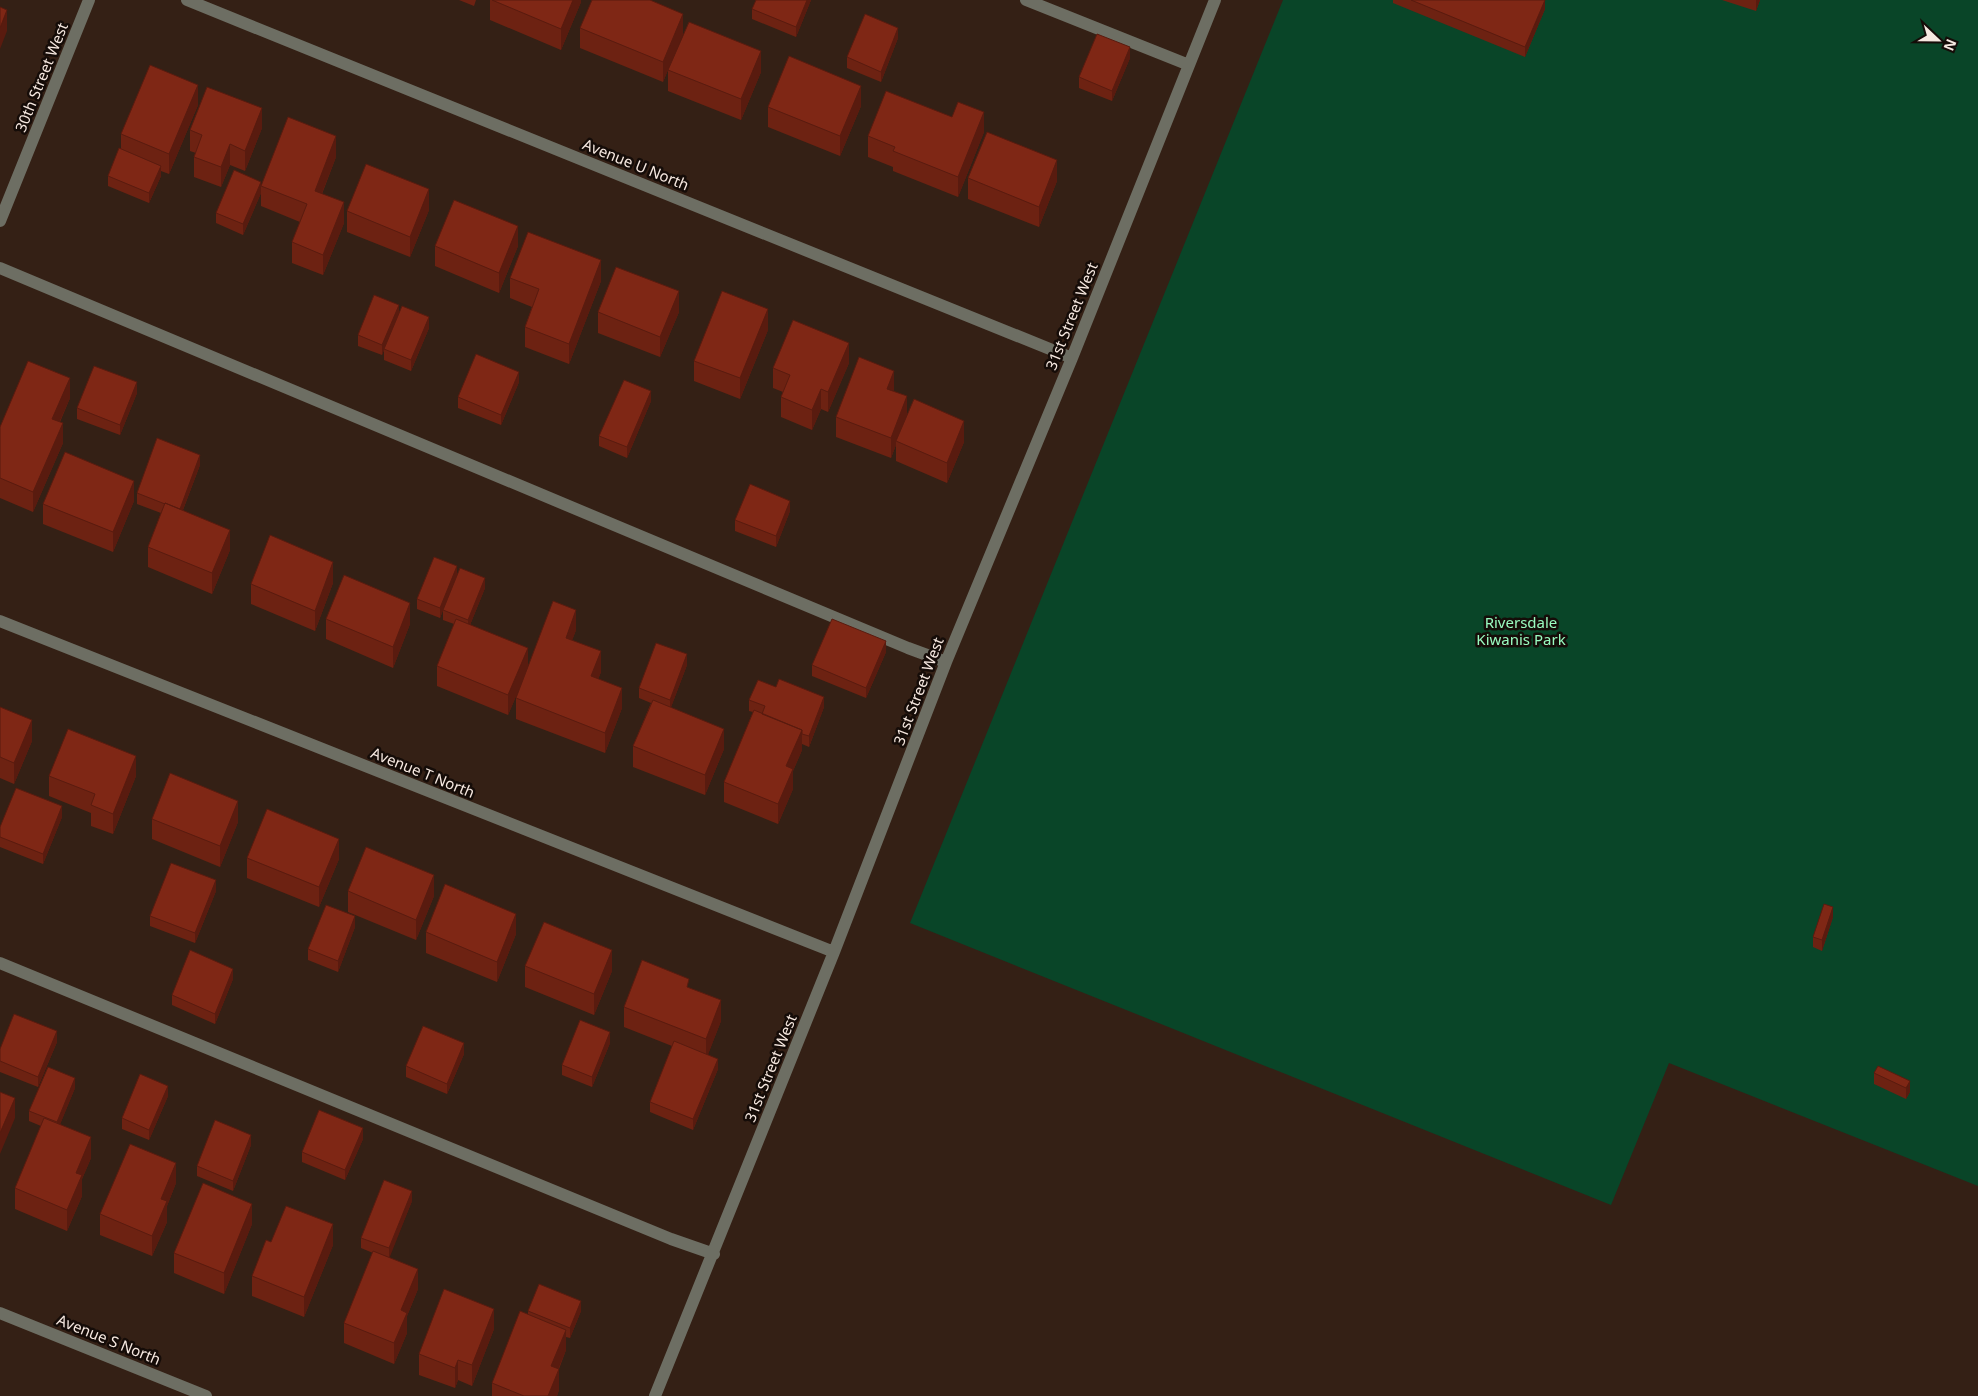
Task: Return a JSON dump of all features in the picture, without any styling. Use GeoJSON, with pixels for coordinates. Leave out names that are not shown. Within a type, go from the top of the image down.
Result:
{"type":"FeatureCollection","features":[{"type":"Feature","properties":{"kind":"street","name":"30th Street West"},"geometry":{"type":"LineString","coordinates":[[0,222],[90,0]]}},
{"type":"Feature","properties":{"kind":"street","name":"Avenue U North"},"geometry":{"type":"LineString","coordinates":[[187,0],[1072,358]]}},
{"type":"Feature","properties":{"kind":"street"},"geometry":{"type":"LineString","coordinates":[[1026,0],[1189,65]]}},
{"type":"Feature","properties":{"kind":"street","name":"31st Street West"},"geometry":{"type":"LineString","coordinates":[[655,1396],[714,1254],[834,952],[946,662],[1072,358],[1216,0]]}},
{"type":"Feature","properties":{"kind":"street"},"geometry":{"type":"LineString","coordinates":[[0,268],[908,648],[946,662]]}},
{"type":"Feature","properties":{"kind":"street","name":"Avenue T North"},"geometry":{"type":"LineString","coordinates":[[0,620],[834,952]]}},
{"type":"Feature","properties":{"kind":"street"},"geometry":{"type":"LineString","coordinates":[[0,964],[670,1239],[714,1254]]}},
{"type":"Feature","properties":{"kind":"street","name":"Avenue S North"},"geometry":{"type":"LineString","coordinates":[[0,1313],[206,1396]]}},
{"type":"Feature","properties":{"kind":"green space","name":"Riversdale Kiwanis Park"},"geometry":{"type":"Polygon","coordinates":[[[1283,0],[1978,0],[1978,1186],[1669,1063],[1611,1205],[910,923],[1283,0]]]}},
{"type":"Feature","properties":{"kind":"building"},"geometry":{"type":"Polygon","coordinates":[[[492,0],[573,0],[561,29],[492,0]]]}},
{"type":"Feature","properties":{"kind":"building"},"geometry":{"type":"Polygon","coordinates":[[[592,0],[650,0],[683,14],[663,62],[580,28],[592,0]]]}},
{"type":"Feature","properties":{"kind":"building"},"geometry":{"type":"Polygon","coordinates":[[[756,0],[807,0],[796,27],[752,9],[756,0]]]}},
{"type":"Feature","properties":{"kind":"building"},"geometry":{"type":"Polygon","coordinates":[[[1411,0],[1545,0],[1525,47],[1411,0]]]}},
{"type":"Feature","properties":{"kind":"building"},"geometry":{"type":"Polygon","coordinates":[[[0,7],[7,10],[0,28],[0,7]]]}},
{"type":"Feature","properties":{"kind":"building"},"geometry":{"type":"Polygon","coordinates":[[[865,14],[898,28],[881,72],[847,57],[865,14]]]}},
{"type":"Feature","properties":{"kind":"building"},"geometry":{"type":"Polygon","coordinates":[[[689,22],[761,51],[741,99],[668,70],[689,22]]]}},
{"type":"Feature","properties":{"kind":"building"},"geometry":{"type":"Polygon","coordinates":[[[1097,34],[1130,47],[1112,91],[1079,77],[1097,34]]]}},
{"type":"Feature","properties":{"kind":"building"},"geometry":{"type":"Polygon","coordinates":[[[789,56],[861,86],[840,136],[768,107],[789,56]]]}},
{"type":"Feature","properties":{"kind":"building"},"geometry":{"type":"Polygon","coordinates":[[[150,65],[198,85],[169,154],[121,134],[150,65]]]}},
{"type":"Feature","properties":{"kind":"building"},"geometry":{"type":"Polygon","coordinates":[[[207,87],[262,108],[245,151],[230,144],[221,167],[194,157],[202,135],[190,130],[207,87]]]}},
{"type":"Feature","properties":{"kind":"building"},"geometry":{"type":"Polygon","coordinates":[[[886,91],[952,117],[958,102],[984,112],[958,177],[893,151],[895,147],[868,136],[886,91]]]}},
{"type":"Feature","properties":{"kind":"building"},"geometry":{"type":"Polygon","coordinates":[[[288,117],[336,136],[315,191],[344,202],[323,255],[292,242],[307,204],[261,186],[288,117]]]}},
{"type":"Feature","properties":{"kind":"building"},"geometry":{"type":"Polygon","coordinates":[[[987,132],[1057,160],[1039,207],[968,178],[987,132]]]}},
{"type":"Feature","properties":{"kind":"building"},"geometry":{"type":"Polygon","coordinates":[[[119,148],[161,166],[149,193],[108,176],[119,148]]]}},
{"type":"Feature","properties":{"kind":"building"},"geometry":{"type":"Polygon","coordinates":[[[366,164],[429,189],[410,237],[347,211],[366,164]]]}},
{"type":"Feature","properties":{"kind":"building"},"geometry":{"type":"Polygon","coordinates":[[[234,170],[261,182],[243,224],[216,213],[234,170]]]}},
{"type":"Feature","properties":{"kind":"building"},"geometry":{"type":"Polygon","coordinates":[[[454,200],[518,226],[499,273],[435,246],[454,200]]]}},
{"type":"Feature","properties":{"kind":"building"},"geometry":{"type":"Polygon","coordinates":[[[528,232],[601,260],[569,344],[525,327],[539,289],[510,278],[528,232]]]}},
{"type":"Feature","properties":{"kind":"building"},"geometry":{"type":"Polygon","coordinates":[[[616,267],[679,291],[660,337],[598,312],[616,267]]]}},
{"type":"Feature","properties":{"kind":"building"},"geometry":{"type":"Polygon","coordinates":[[[722,291],[768,309],[740,378],[694,361],[722,291]]]}},
{"type":"Feature","properties":{"kind":"building"},"geometry":{"type":"Polygon","coordinates":[[[374,295],[399,305],[382,345],[358,335],[374,295]]]}},
{"type":"Feature","properties":{"kind":"building"},"geometry":{"type":"Polygon","coordinates":[[[402,306],[429,317],[411,360],[384,349],[402,306]]]}},
{"type":"Feature","properties":{"kind":"building"},"geometry":{"type":"Polygon","coordinates":[[[793,320],[849,343],[828,392],[821,389],[812,410],[781,397],[790,375],[773,368],[793,320]]]}},
{"type":"Feature","properties":{"kind":"building"},"geometry":{"type":"Polygon","coordinates":[[[476,354],[519,372],[501,415],[458,397],[476,354]]]}},
{"type":"Feature","properties":{"kind":"building"},"geometry":{"type":"Polygon","coordinates":[[[859,357],[894,371],[887,389],[907,396],[891,438],[836,417],[859,357]]]}},
{"type":"Feature","properties":{"kind":"building"},"geometry":{"type":"Polygon","coordinates":[[[28,361],[70,378],[52,419],[63,423],[33,492],[0,478],[0,427],[28,361]]]}},
{"type":"Feature","properties":{"kind":"building"},"geometry":{"type":"Polygon","coordinates":[[[94,366],[137,382],[120,425],[77,408],[94,366]]]}},
{"type":"Feature","properties":{"kind":"building"},"geometry":{"type":"Polygon","coordinates":[[[624,380],[651,391],[627,447],[599,436],[624,380]]]}},
{"type":"Feature","properties":{"kind":"building"},"geometry":{"type":"Polygon","coordinates":[[[914,399],[964,421],[947,463],[896,441],[914,399]]]}},
{"type":"Feature","properties":{"kind":"building"},"geometry":{"type":"Polygon","coordinates":[[[157,438],[200,455],[180,509],[137,493],[157,438]]]}},
{"type":"Feature","properties":{"kind":"building"},"geometry":{"type":"Polygon","coordinates":[[[65,452],[134,481],[113,532],[43,504],[65,452]]]}},
{"type":"Feature","properties":{"kind":"building"},"geometry":{"type":"Polygon","coordinates":[[[750,484],[790,501],[776,536],[735,520],[750,484]]]}},
{"type":"Feature","properties":{"kind":"building"},"geometry":{"type":"Polygon","coordinates":[[[165,503],[230,530],[212,573],[148,547],[165,503]]]}},
{"type":"Feature","properties":{"kind":"building"},"geometry":{"type":"Polygon","coordinates":[[[270,535],[333,562],[315,611],[251,584],[270,535]]]}},
{"type":"Feature","properties":{"kind":"building"},"geometry":{"type":"Polygon","coordinates":[[[434,557],[457,566],[440,608],[417,599],[434,557]]]}},
{"type":"Feature","properties":{"kind":"building"},"geometry":{"type":"Polygon","coordinates":[[[460,568],[485,578],[468,620],[443,610],[460,568]]]}},
{"type":"Feature","properties":{"kind":"building"},"geometry":{"type":"Polygon","coordinates":[[[344,575],[410,603],[393,647],[326,619],[344,575]]]}},
{"type":"Feature","properties":{"kind":"building"},"geometry":{"type":"Polygon","coordinates":[[[553,601],[576,610],[566,638],[601,651],[591,676],[622,688],[605,733],[516,698],[553,601]]]}},
{"type":"Feature","properties":{"kind":"building"},"geometry":{"type":"Polygon","coordinates":[[[456,619],[528,648],[508,695],[437,666],[456,619]]]}},
{"type":"Feature","properties":{"kind":"building"},"geometry":{"type":"Polygon","coordinates":[[[832,619],[886,641],[866,688],[812,665],[832,619]]]}},
{"type":"Feature","properties":{"kind":"building"},"geometry":{"type":"Polygon","coordinates":[[[656,643],[687,654],[670,700],[639,688],[656,643]]]}},
{"type":"Feature","properties":{"kind":"building"},"geometry":{"type":"Polygon","coordinates":[[[779,679],[824,697],[809,736],[802,734],[802,730],[762,714],[765,706],[749,700],[758,680],[776,687],[779,679]]]}},
{"type":"Feature","properties":{"kind":"building"},"geometry":{"type":"Polygon","coordinates":[[[653,700],[724,729],[705,775],[633,746],[653,700]]]}},
{"type":"Feature","properties":{"kind":"building"},"geometry":{"type":"Polygon","coordinates":[[[0,707],[32,720],[14,763],[0,757],[0,707]]]}},
{"type":"Feature","properties":{"kind":"building"},"geometry":{"type":"Polygon","coordinates":[[[754,710],[802,730],[786,766],[793,769],[778,804],[724,782],[754,710]]]}},
{"type":"Feature","properties":{"kind":"building"},"geometry":{"type":"Polygon","coordinates":[[[68,729],[136,756],[113,814],[91,805],[95,794],[49,776],[68,729]]]}},
{"type":"Feature","properties":{"kind":"building"},"geometry":{"type":"Polygon","coordinates":[[[170,773],[238,801],[220,846],[152,819],[170,773]]]}},
{"type":"Feature","properties":{"kind":"building"},"geometry":{"type":"Polygon","coordinates":[[[16,788],[62,806],[43,854],[0,837],[0,827],[16,788]]]}},
{"type":"Feature","properties":{"kind":"building"},"geometry":{"type":"Polygon","coordinates":[[[267,809],[339,839],[319,887],[247,858],[267,809]]]}},
{"type":"Feature","properties":{"kind":"building"},"geometry":{"type":"Polygon","coordinates":[[[366,847],[434,875],[416,920],[348,891],[366,847]]]}},
{"type":"Feature","properties":{"kind":"building"},"geometry":{"type":"Polygon","coordinates":[[[171,863],[216,880],[195,933],[150,916],[171,863]]]}},
{"type":"Feature","properties":{"kind":"building"},"geometry":{"type":"Polygon","coordinates":[[[445,884],[516,914],[497,962],[426,932],[445,884]]]}},
{"type":"Feature","properties":{"kind":"building"},"geometry":{"type":"Polygon","coordinates":[[[1824,904],[1833,907],[1822,940],[1813,937],[1824,904]]]}},
{"type":"Feature","properties":{"kind":"building"},"geometry":{"type":"Polygon","coordinates":[[[326,905],[355,916],[338,961],[308,949],[326,905]]]}},
{"type":"Feature","properties":{"kind":"building"},"geometry":{"type":"Polygon","coordinates":[[[544,922],[612,950],[594,994],[525,966],[544,922]]]}},
{"type":"Feature","properties":{"kind":"building"},"geometry":{"type":"Polygon","coordinates":[[[190,950],[233,969],[215,1014],[172,995],[190,950]]]}},
{"type":"Feature","properties":{"kind":"building"},"geometry":{"type":"Polygon","coordinates":[[[642,960],[689,979],[687,987],[721,1000],[706,1039],[624,1007],[642,960]]]}},
{"type":"Feature","properties":{"kind":"building"},"geometry":{"type":"Polygon","coordinates":[[[14,1014],[57,1031],[38,1077],[0,1061],[0,1049],[14,1014]]]}},
{"type":"Feature","properties":{"kind":"building"},"geometry":{"type":"Polygon","coordinates":[[[580,1020],[610,1032],[592,1077],[562,1065],[580,1020]]]}},
{"type":"Feature","properties":{"kind":"building"},"geometry":{"type":"Polygon","coordinates":[[[423,1026],[464,1043],[447,1084],[406,1066],[423,1026]]]}},
{"type":"Feature","properties":{"kind":"building"},"geometry":{"type":"Polygon","coordinates":[[[674,1041],[718,1059],[693,1119],[650,1102],[674,1041]]]}},
{"type":"Feature","properties":{"kind":"building"},"geometry":{"type":"Polygon","coordinates":[[[1878,1066],[1910,1081],[1906,1088],[1874,1073],[1878,1066]]]}},
{"type":"Feature","properties":{"kind":"building"},"geometry":{"type":"Polygon","coordinates":[[[48,1067],[75,1078],[57,1122],[29,1111],[48,1067]]]}},
{"type":"Feature","properties":{"kind":"building"},"geometry":{"type":"Polygon","coordinates":[[[140,1074],[168,1086],[149,1130],[122,1118],[140,1074]]]}},
{"type":"Feature","properties":{"kind":"building"},"geometry":{"type":"Polygon","coordinates":[[[0,1092],[15,1098],[0,1133],[0,1092]]]}},
{"type":"Feature","properties":{"kind":"building"},"geometry":{"type":"Polygon","coordinates":[[[319,1110],[363,1128],[345,1170],[302,1152],[319,1110]]]}},
{"type":"Feature","properties":{"kind":"building"},"geometry":{"type":"Polygon","coordinates":[[[44,1118],[91,1137],[76,1173],[82,1175],[67,1210],[15,1188],[44,1118]]]}},
{"type":"Feature","properties":{"kind":"building"},"geometry":{"type":"Polygon","coordinates":[[[215,1120],[251,1135],[233,1181],[197,1166],[215,1120]]]}},
{"type":"Feature","properties":{"kind":"building"},"geometry":{"type":"Polygon","coordinates":[[[130,1144],[176,1163],[161,1199],[167,1201],[152,1236],[100,1214],[130,1144]]]}},
{"type":"Feature","properties":{"kind":"building"},"geometry":{"type":"Polygon","coordinates":[[[384,1180],[412,1191],[389,1248],[361,1238],[384,1180]]]}},
{"type":"Feature","properties":{"kind":"building"},"geometry":{"type":"Polygon","coordinates":[[[203,1183],[252,1204],[224,1273],[174,1253],[203,1183]]]}},
{"type":"Feature","properties":{"kind":"building"},"geometry":{"type":"Polygon","coordinates":[[[286,1206],[333,1224],[304,1297],[252,1276],[266,1240],[271,1242],[286,1206]]]}},
{"type":"Feature","properties":{"kind":"building"},"geometry":{"type":"Polygon","coordinates":[[[373,1251],[418,1269],[401,1310],[407,1313],[394,1343],[344,1323],[373,1251]]]}},
{"type":"Feature","properties":{"kind":"building"},"geometry":{"type":"Polygon","coordinates":[[[539,1284],[581,1301],[570,1328],[528,1311],[539,1284]]]}},
{"type":"Feature","properties":{"kind":"building"},"geometry":{"type":"Polygon","coordinates":[[[444,1289],[494,1309],[472,1365],[458,1360],[455,1368],[419,1354],[444,1289]]]}},
{"type":"Feature","properties":{"kind":"building"},"geometry":{"type":"Polygon","coordinates":[[[520,1311],[566,1330],[551,1366],[559,1369],[548,1396],[524,1396],[492,1383],[520,1311]]]}}]}
